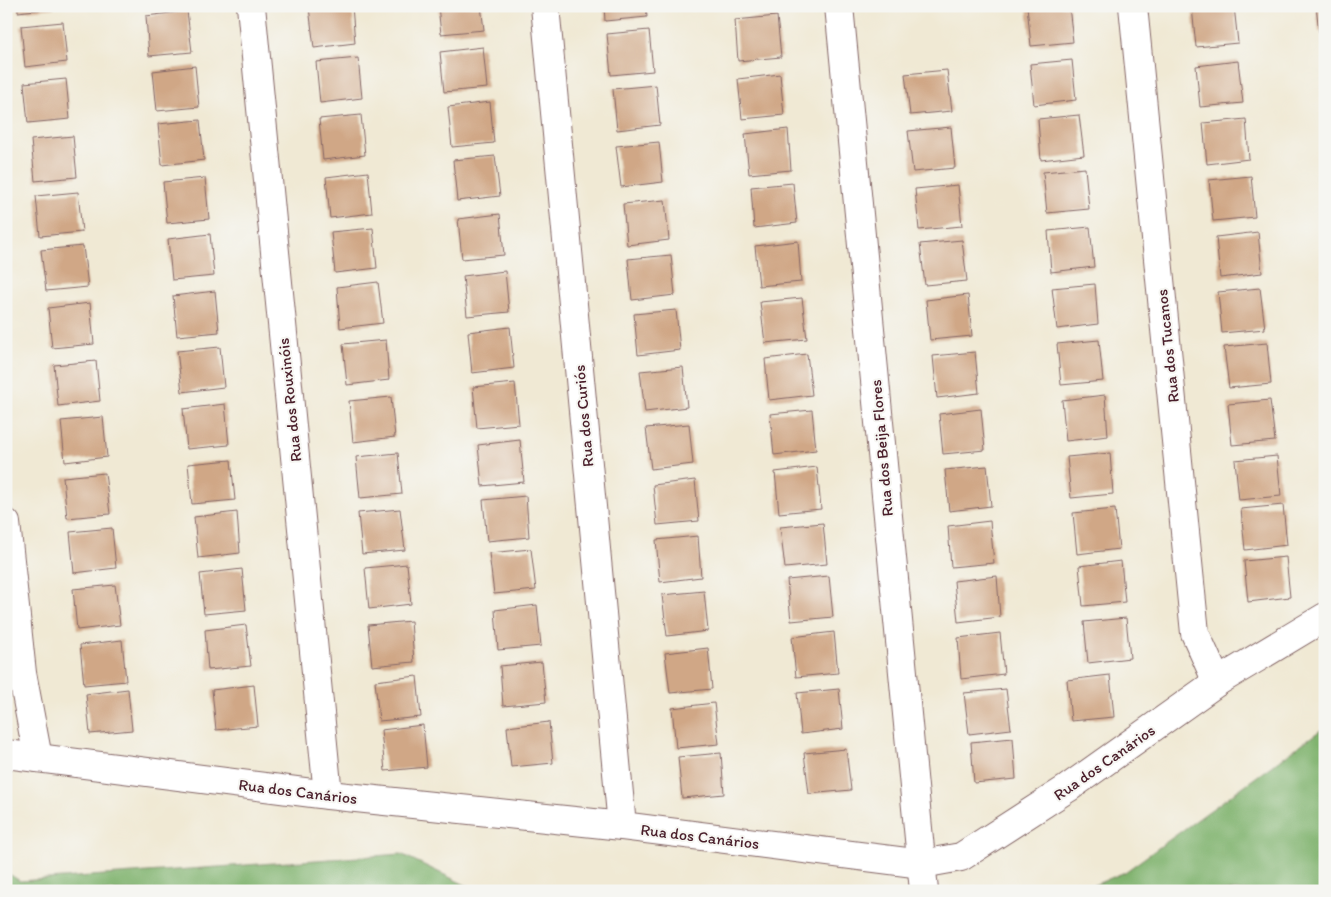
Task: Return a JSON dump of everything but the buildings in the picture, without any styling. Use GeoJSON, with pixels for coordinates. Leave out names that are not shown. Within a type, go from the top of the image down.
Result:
{"type":"FeatureCollection","features":[{"type":"Feature","properties":{"kind":"street","name":"Rua dos Rouxinóis"},"geometry":{"type":"LineString","coordinates":[[251,6],[328,795]]}},
{"type":"Feature","properties":{"kind":"street","name":"Rua dos Curiós"},"geometry":{"type":"LineString","coordinates":[[545,6],[622,826]]}},
{"type":"Feature","properties":{"kind":"street","name":"Rua dos Beija Flores"},"geometry":{"type":"LineString","coordinates":[[839,6],[923,878]]}},
{"type":"Feature","properties":{"kind":"street","name":"Rua dos Tucanos"},"geometry":{"type":"LineString","coordinates":[[1133,6],[1196,633],[1217,682]]}},
{"type":"Feature","properties":{"kind":"street"},"geometry":{"type":"LineString","coordinates":[[6,522],[22,673],[38,758]]}},
{"type":"Feature","properties":{"kind":"street","name":"Rua dos Canários"},"geometry":{"type":"LineString","coordinates":[[6,754],[328,795],[622,826],[923,878],[961,857],[1068,788],[1217,682],[1325,617]]}},
{"type":"Feature","properties":{"kind":"green space"},"geometry":{"type":"Polygon","coordinates":[[[1325,727],[1325,891],[1080,891],[1125,872],[1325,727]]]}},
{"type":"Feature","properties":{"kind":"green space"},"geometry":{"type":"Polygon","coordinates":[[[401,854],[478,891],[6,891],[6,872],[20,881],[401,854]]]}}]}
